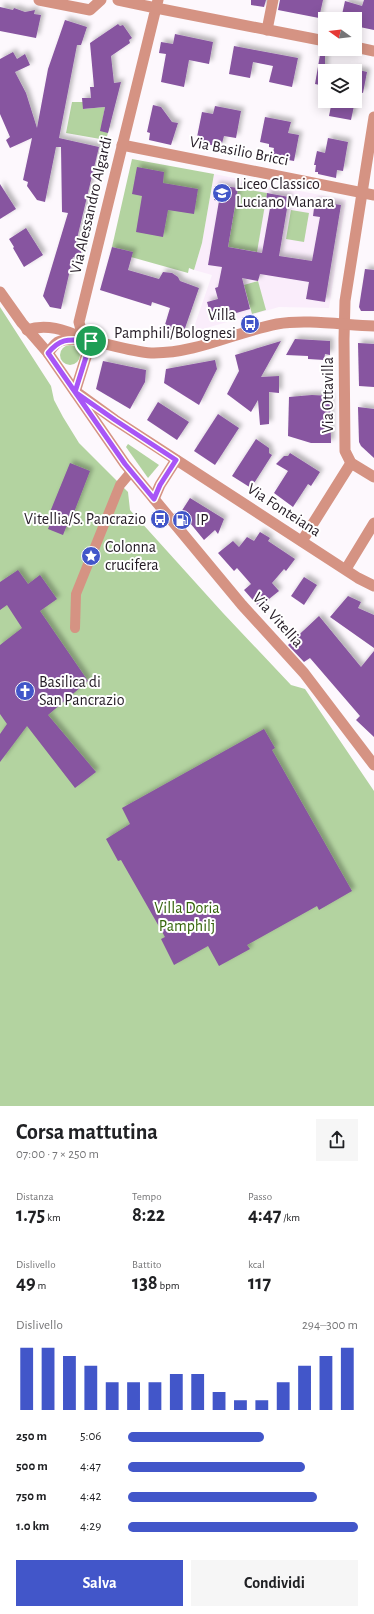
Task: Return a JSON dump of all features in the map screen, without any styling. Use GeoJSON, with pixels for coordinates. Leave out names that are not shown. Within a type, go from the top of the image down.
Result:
{"type":"FeatureCollection","features":[{"type":"Feature","properties":{"kind":"street"},"geometry":{"type":"LineString","coordinates":[[39,0],[90,10],[101,0]]}},
{"type":"Feature","properties":{"kind":"street"},"geometry":{"type":"LineString","coordinates":[[118,0],[157,4],[267,30],[318,40]]}},
{"type":"Feature","properties":{"kind":"street"},"geometry":{"type":"LineString","coordinates":[[267,30],[274,0]]}},
{"type":"Feature","properties":{"kind":"street","name":"Via Alessandro Algardi"},"geometry":{"type":"LineString","coordinates":[[91,341],[81,330],[80,322],[157,4]]}},
{"type":"Feature","properties":{"kind":"street"},"geometry":{"type":"LineString","coordinates":[[362,49],[374,52]]}},
{"type":"Feature","properties":{"kind":"street","name":"Via Ottavilla"},"geometry":{"type":"LineString","coordinates":[[351,463],[346,455],[345,446],[345,301],[374,117]]}},
{"type":"Feature","properties":{"kind":"street","name":"Via Basilio Bricci"},"geometry":{"type":"LineString","coordinates":[[122,144],[374,195]]}},
{"type":"Feature","properties":{"kind":"street","name":"Via Vitellia"},"geometry":{"type":"LineString","coordinates":[[0,292],[27,330],[48,353],[131,472],[242,604],[304,673],[374,765]]}},
{"type":"Feature","properties":{"kind":"street"},"geometry":{"type":"LineString","coordinates":[[27,330],[35,327],[48,327],[63,330],[91,341],[135,352],[167,353],[199,347],[280,324],[302,323],[374,326]]}},
{"type":"Feature","properties":{"kind":"street"},"geometry":{"type":"LineString","coordinates":[[48,353],[60,342],[71,340],[91,341]]}},
{"type":"Feature","properties":{"kind":"street"},"geometry":{"type":"LineString","coordinates":[[75,392],[91,341]]}},
{"type":"Feature","properties":{"kind":"street","name":"Via Fonteiana"},"geometry":{"type":"LineString","coordinates":[[75,392],[176,460],[374,586]]}},
{"type":"Feature","properties":{"kind":"street"},"geometry":{"type":"LineString","coordinates":[[154,499],[160,485],[176,460]]}},
{"type":"Feature","properties":{"kind":"street"},"geometry":{"type":"LineString","coordinates":[[302,541],[351,463],[374,477]]}},
{"type":"Feature","properties":{"kind":"street"},"geometry":{"type":"LineString","coordinates":[[75,628],[76,594],[120,485],[131,472]]}},
{"type":"Feature","properties":{"kind":"street"},"geometry":{"type":"LineString","coordinates":[[346,569],[374,523]]}},
{"type":"Feature","properties":{"kind":"shaded area"},"geometry":{"type":"Polygon","coordinates":[[[214,174],[346,200],[329,308],[279,307],[196,331],[193,330],[212,275],[194,270],[202,243],[214,174]]]}},
{"type":"Feature","properties":{"kind":"green space"},"geometry":{"type":"Polygon","coordinates":[[[72,102],[83,102],[83,109],[105,107],[102,123],[110,125],[106,140],[66,133],[72,102]]]}},
{"type":"Feature","properties":{"kind":"green space"},"geometry":{"type":"Polygon","coordinates":[[[132,159],[214,174],[202,243],[194,270],[189,268],[188,273],[131,257],[132,252],[112,247],[132,159]]]}},
{"type":"Feature","properties":{"kind":"green space"},"geometry":{"type":"Polygon","coordinates":[[[238,188],[267,193],[257,252],[228,247],[238,188]]]}},
{"type":"Feature","properties":{"kind":"green space"},"geometry":{"type":"Polygon","coordinates":[[[291,210],[309,213],[304,242],[286,239],[291,210]]]}},
{"type":"Feature","properties":{"kind":"green space"},"geometry":{"type":"Polygon","coordinates":[[[258,281],[266,310],[252,314],[244,285],[258,281]]]}},
{"type":"Feature","properties":{"kind":"green space","name":"Villa Doria Pamphilj"},"geometry":{"type":"Polygon","coordinates":[[[0,307],[51,386],[54,400],[79,443],[128,492],[130,510],[223,613],[291,685],[305,689],[374,791],[374,1106],[0,1106],[0,307]]]}},
{"type":"Feature","properties":{"kind":"green space"},"geometry":{"type":"Polygon","coordinates":[[[70,345],[77,348],[80,355],[77,362],[70,365],[63,362],[60,355],[63,348],[70,345]]]}},
{"type":"Feature","properties":{"kind":"green space"},"geometry":{"type":"Polygon","coordinates":[[[128,444],[159,465],[148,478],[126,447],[128,444]]]}},
{"type":"Feature","properties":{"kind":"building"},"geometry":{"type":"Polygon","coordinates":[[[251,0],[266,0],[264,7],[251,5],[251,0]]]}},
{"type":"Feature","properties":{"kind":"building"},"geometry":{"type":"Polygon","coordinates":[[[280,0],[323,0],[320,12],[318,12],[318,18],[278,10],[280,0]]]}},
{"type":"Feature","properties":{"kind":"building"},"geometry":{"type":"Polygon","coordinates":[[[364,0],[374,0],[374,30],[362,27],[362,12],[343,12],[345,1],[362,6],[364,0]]]}},
{"type":"Feature","properties":{"kind":"building"},"geometry":{"type":"Polygon","coordinates":[[[0,7],[13,10],[14,8],[25,12],[35,10],[34,14],[41,15],[36,38],[0,31],[0,7]]]}},
{"type":"Feature","properties":{"kind":"building"},"geometry":{"type":"Polygon","coordinates":[[[65,20],[87,27],[81,45],[77,45],[59,138],[99,147],[75,247],[82,249],[79,259],[73,257],[61,309],[50,307],[43,296],[68,213],[62,212],[61,147],[56,147],[45,202],[37,200],[27,186],[28,182],[23,180],[32,138],[10,148],[6,140],[10,137],[0,114],[0,59],[13,52],[17,59],[25,54],[30,65],[15,72],[26,93],[37,128],[48,69],[65,20]]]}},
{"type":"Feature","properties":{"kind":"building"},"geometry":{"type":"Polygon","coordinates":[[[118,24],[120,26],[123,25],[132,38],[129,40],[130,43],[111,56],[114,83],[121,82],[108,133],[100,131],[105,107],[83,109],[82,98],[91,98],[90,87],[94,87],[90,43],[118,24]]]}},
{"type":"Feature","properties":{"kind":"building"},"geometry":{"type":"Polygon","coordinates":[[[175,34],[213,42],[209,64],[189,60],[184,87],[161,82],[166,54],[159,53],[161,42],[173,44],[175,34]]]}},
{"type":"Feature","properties":{"kind":"building"},"geometry":{"type":"Polygon","coordinates":[[[234,46],[298,58],[292,87],[269,82],[273,66],[253,62],[250,78],[229,74],[234,46]]]}},
{"type":"Feature","properties":{"kind":"building"},"geometry":{"type":"Polygon","coordinates":[[[320,56],[325,56],[325,64],[318,64],[320,56]]]}},
{"type":"Feature","properties":{"kind":"building"},"geometry":{"type":"Polygon","coordinates":[[[318,67],[318,85],[315,84],[318,67]]]}},
{"type":"Feature","properties":{"kind":"building"},"geometry":{"type":"Polygon","coordinates":[[[362,71],[367,72],[362,93],[362,71]]]}},
{"type":"Feature","properties":{"kind":"building"},"geometry":{"type":"Polygon","coordinates":[[[153,105],[161,107],[172,122],[178,123],[171,145],[149,140],[150,133],[147,132],[153,105]]]}},
{"type":"Feature","properties":{"kind":"building"},"geometry":{"type":"Polygon","coordinates":[[[215,106],[241,111],[236,138],[224,136],[221,147],[196,142],[202,112],[213,114],[215,106]]]}},
{"type":"Feature","properties":{"kind":"building"},"geometry":{"type":"Polygon","coordinates":[[[331,108],[354,108],[351,120],[329,116],[331,108]]]}},
{"type":"Feature","properties":{"kind":"building"},"geometry":{"type":"Polygon","coordinates":[[[265,117],[291,122],[288,133],[299,135],[294,161],[272,157],[274,148],[269,147],[269,144],[260,142],[265,117]]]}},
{"type":"Feature","properties":{"kind":"building"},"geometry":{"type":"Polygon","coordinates":[[[328,138],[348,142],[343,171],[337,170],[336,178],[315,172],[316,165],[314,165],[317,151],[325,153],[328,138]]]}},
{"type":"Feature","properties":{"kind":"building"},"geometry":{"type":"Polygon","coordinates":[[[137,167],[164,172],[163,183],[198,189],[194,214],[168,210],[163,237],[136,232],[142,196],[132,194],[137,167]]]}},
{"type":"Feature","properties":{"kind":"building"},"geometry":{"type":"Polygon","coordinates":[[[0,184],[16,209],[0,219],[0,184]]]}},
{"type":"Feature","properties":{"kind":"building"},"geometry":{"type":"Polygon","coordinates":[[[216,185],[238,188],[228,247],[262,253],[270,208],[265,208],[267,193],[289,197],[279,256],[312,261],[320,217],[313,216],[315,201],[341,205],[325,302],[306,299],[309,282],[260,274],[258,281],[242,278],[250,309],[212,320],[207,302],[218,299],[215,288],[218,287],[222,267],[208,265],[219,201],[214,200],[216,185]]]}},
{"type":"Feature","properties":{"kind":"building"},"geometry":{"type":"Polygon","coordinates":[[[26,228],[43,255],[24,267],[9,239],[26,228]]]}},
{"type":"Feature","properties":{"kind":"building"},"geometry":{"type":"Polygon","coordinates":[[[112,247],[133,252],[128,270],[159,279],[163,272],[172,273],[178,277],[180,281],[199,288],[183,334],[164,328],[170,308],[152,302],[151,306],[100,290],[112,247]]]}},
{"type":"Feature","properties":{"kind":"building"},"geometry":{"type":"Polygon","coordinates":[[[365,269],[374,270],[374,311],[361,311],[359,307],[365,269]]]}},
{"type":"Feature","properties":{"kind":"building"},"geometry":{"type":"Polygon","coordinates":[[[295,339],[330,341],[330,355],[325,354],[324,360],[308,359],[308,356],[286,355],[295,339]]]}},
{"type":"Feature","properties":{"kind":"building"},"geometry":{"type":"Polygon","coordinates":[[[281,341],[261,377],[279,376],[279,393],[269,392],[269,424],[260,425],[258,400],[251,412],[227,394],[239,371],[235,355],[281,341]]]}},
{"type":"Feature","properties":{"kind":"building"},"geometry":{"type":"Polygon","coordinates":[[[358,343],[374,344],[374,387],[359,386],[358,343]]]}},
{"type":"Feature","properties":{"kind":"building"},"geometry":{"type":"Polygon","coordinates":[[[215,360],[217,369],[199,405],[164,383],[166,369],[215,360]]]}},
{"type":"Feature","properties":{"kind":"building"},"geometry":{"type":"Polygon","coordinates":[[[103,361],[146,370],[145,382],[130,409],[96,389],[103,361]]]}},
{"type":"Feature","properties":{"kind":"building"},"geometry":{"type":"Polygon","coordinates":[[[312,395],[330,396],[331,443],[311,443],[288,436],[289,397],[312,395]]]}},
{"type":"Feature","properties":{"kind":"building"},"geometry":{"type":"Polygon","coordinates":[[[158,402],[189,422],[177,440],[147,420],[158,402]]]}},
{"type":"Feature","properties":{"kind":"building"},"geometry":{"type":"Polygon","coordinates":[[[358,407],[374,409],[374,458],[361,446],[359,442],[358,407]]]}},
{"type":"Feature","properties":{"kind":"building"},"geometry":{"type":"Polygon","coordinates":[[[218,414],[239,428],[215,465],[194,451],[218,414]]]}},
{"type":"Feature","properties":{"kind":"building"},"geometry":{"type":"Polygon","coordinates":[[[256,439],[269,448],[269,453],[272,455],[251,488],[232,476],[256,439]]]}},
{"type":"Feature","properties":{"kind":"building"},"geometry":{"type":"Polygon","coordinates":[[[290,453],[320,472],[311,486],[308,484],[293,507],[274,493],[288,471],[276,464],[284,456],[288,456],[290,453]]]}},
{"type":"Feature","properties":{"kind":"building"},"geometry":{"type":"Polygon","coordinates":[[[70,463],[90,471],[71,520],[69,520],[63,535],[48,529],[54,514],[50,512],[70,463]]]}},
{"type":"Feature","properties":{"kind":"building"},"geometry":{"type":"Polygon","coordinates":[[[190,498],[224,519],[218,534],[215,530],[204,540],[181,512],[190,498]]]}},
{"type":"Feature","properties":{"kind":"building"},"geometry":{"type":"Polygon","coordinates":[[[260,532],[270,538],[268,541],[295,559],[286,571],[284,569],[272,583],[279,591],[259,607],[244,590],[251,584],[237,568],[234,571],[218,553],[233,541],[239,547],[247,537],[254,541],[260,532]]]}},
{"type":"Feature","properties":{"kind":"building"},"geometry":{"type":"Polygon","coordinates":[[[18,570],[28,584],[40,575],[57,599],[40,611],[88,681],[48,715],[96,772],[75,788],[27,726],[0,762],[0,734],[7,724],[0,714],[0,645],[22,628],[7,605],[0,610],[0,582],[18,570]]]}},
{"type":"Feature","properties":{"kind":"building"},"geometry":{"type":"Polygon","coordinates":[[[304,577],[317,585],[304,605],[291,596],[304,577]]]}},
{"type":"Feature","properties":{"kind":"building"},"geometry":{"type":"Polygon","coordinates":[[[348,596],[361,602],[358,608],[374,615],[374,648],[330,617],[348,596]]]}},
{"type":"Feature","properties":{"kind":"building"},"geometry":{"type":"Polygon","coordinates":[[[319,616],[361,667],[374,651],[374,737],[356,720],[360,716],[310,658],[304,662],[288,645],[319,616]]]}},
{"type":"Feature","properties":{"kind":"building"},"geometry":{"type":"Polygon","coordinates":[[[264,729],[275,748],[272,750],[352,891],[319,910],[317,906],[247,945],[250,949],[219,966],[208,946],[174,965],[161,939],[165,937],[121,860],[118,861],[106,839],[130,824],[122,808],[264,729]]]}},
{"type":"Feature","properties":{"kind":"place","name":"Liceo Classico Luciano Manara"},"geometry":{"type":"Point","coordinates":[222,193]}},
{"type":"Feature","properties":{"kind":"place","name":"Villa Pamphili/Bolognesi"},"geometry":{"type":"Point","coordinates":[250,324]}},
{"type":"Feature","properties":{"kind":"place","name":"Vitellia/S. Pancrazio"},"geometry":{"type":"Point","coordinates":[160,519]}},
{"type":"Feature","properties":{"kind":"place","name":"IP"},"geometry":{"type":"Point","coordinates":[182,520]}},
{"type":"Feature","properties":{"kind":"place","name":"Colonna crucifera"},"geometry":{"type":"Point","coordinates":[91,556]}},
{"type":"Feature","properties":{"kind":"place","name":"Basilica di San Pancrazio"},"geometry":{"type":"Point","coordinates":[25,691]}},
{"type":"Feature","properties":{"kind":"route"},"geometry":{"type":"LineString","coordinates":[[91,341],[65,340],[55,345],[48,353],[75,392],[176,460],[156,492],[154,499],[125,464],[75,392],[91,341]]}}]}
